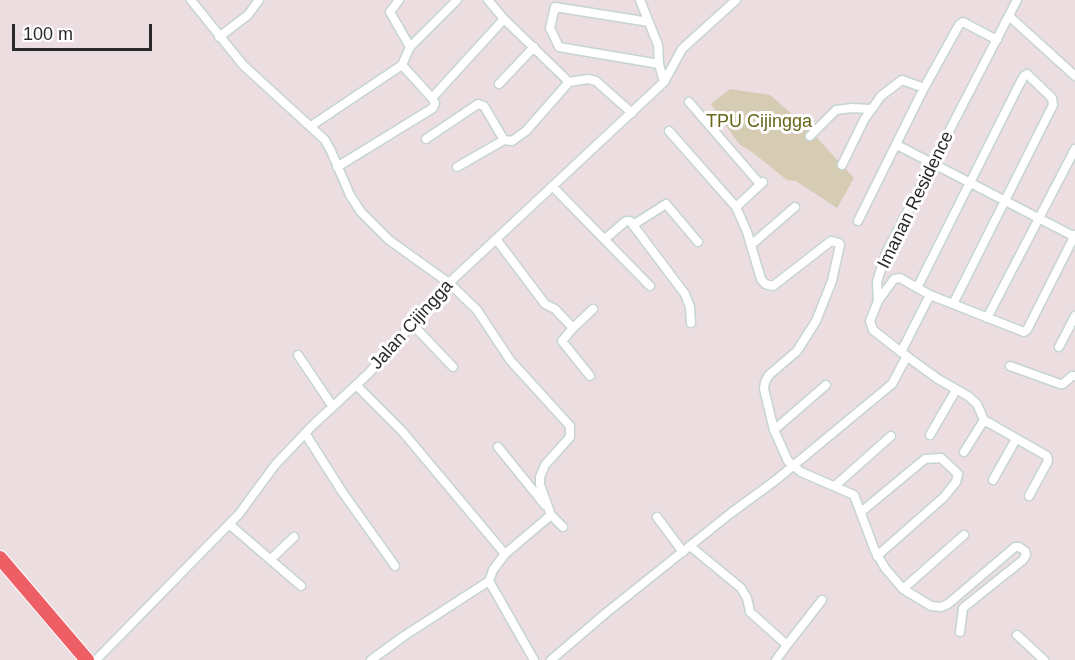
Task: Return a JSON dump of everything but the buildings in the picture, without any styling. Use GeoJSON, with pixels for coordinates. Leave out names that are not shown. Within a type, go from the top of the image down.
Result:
{"type":"FeatureCollection","features":[{"type":"Feature","properties":{"kind":"main road"},"geometry":{"type":"LineString","coordinates":[[0,560],[85,660]]}},
{"type":"Feature","properties":{"kind":"street"},"geometry":{"type":"LineString","coordinates":[[191,0],[243,65],[325,140],[355,204],[375,227],[449,283],[477,310],[510,360],[570,426],[570,437],[540,474],[539,480],[550,511]]}},
{"type":"Feature","properties":{"kind":"street"},"geometry":{"type":"LineString","coordinates":[[219,37],[249,15],[259,0]]}},
{"type":"Feature","properties":{"kind":"street"},"geometry":{"type":"LineString","coordinates":[[399,0],[390,9],[390,14],[410,47]]}},
{"type":"Feature","properties":{"kind":"street"},"geometry":{"type":"LineString","coordinates":[[311,126],[402,65],[410,47],[457,0]]}},
{"type":"Feature","properties":{"kind":"street"},"geometry":{"type":"LineString","coordinates":[[488,0],[504,19],[569,82]]}},
{"type":"Feature","properties":{"kind":"street"},"geometry":{"type":"LineString","coordinates":[[640,0],[658,45],[659,64],[664,82]]}},
{"type":"Feature","properties":{"kind":"street","name":"Jalan Cijingga"},"geometry":{"type":"LineString","coordinates":[[96,660],[239,514],[275,465],[305,433],[357,385],[449,283],[664,82],[682,49],[736,0]]}},
{"type":"Feature","properties":{"kind":"street","name":"Imanan Residence"},"geometry":{"type":"LineString","coordinates":[[1017,0],[886,253],[877,282],[878,301],[870,321],[871,327],[904,354],[968,396],[977,404],[984,420],[1047,456],[1048,461],[1029,496]]}},
{"type":"Feature","properties":{"kind":"street"},"geometry":{"type":"LineString","coordinates":[[649,22],[555,7],[550,28],[559,47],[659,64]]}},
{"type":"Feature","properties":{"kind":"street"},"geometry":{"type":"LineString","coordinates":[[1009,16],[1075,76]]}},
{"type":"Feature","properties":{"kind":"street"},"geometry":{"type":"LineString","coordinates":[[432,98],[504,19]]}},
{"type":"Feature","properties":{"kind":"street"},"geometry":{"type":"LineString","coordinates":[[858,221],[924,88],[961,23],[997,40]]}},
{"type":"Feature","properties":{"kind":"street"},"geometry":{"type":"LineString","coordinates":[[499,84],[534,47]]}},
{"type":"Feature","properties":{"kind":"street"},"geometry":{"type":"LineString","coordinates":[[337,166],[432,109],[435,103],[432,98],[402,65]]}},
{"type":"Feature","properties":{"kind":"street"},"geometry":{"type":"LineString","coordinates":[[916,288],[1017,87],[1027,74],[1054,102],[952,304]]}},
{"type":"Feature","properties":{"kind":"street"},"geometry":{"type":"LineString","coordinates":[[457,167],[504,140],[517,139],[569,82],[588,79],[596,81],[632,113]]}},
{"type":"Feature","properties":{"kind":"street"},"geometry":{"type":"LineString","coordinates":[[842,165],[871,110],[881,96],[898,82],[905,80],[924,88]]}},
{"type":"Feature","properties":{"kind":"street"},"geometry":{"type":"LineString","coordinates":[[689,102],[762,183],[736,207]]}},
{"type":"Feature","properties":{"kind":"street"},"geometry":{"type":"LineString","coordinates":[[426,138],[478,104],[484,106],[504,140]]}},
{"type":"Feature","properties":{"kind":"street"},"geometry":{"type":"LineString","coordinates":[[810,136],[836,110],[852,108],[871,110]]}},
{"type":"Feature","properties":{"kind":"street"},"geometry":{"type":"LineString","coordinates":[[669,131],[736,207],[761,279],[769,286],[777,283],[831,241],[840,245],[832,281],[816,321],[797,351],[769,375],[765,382],[764,389],[774,430],[788,461],[801,472],[836,485],[854,495],[877,556],[903,589],[931,606],[946,605],[1015,547],[1025,551],[1026,555],[1023,560],[963,608],[960,632]]}},
{"type":"Feature","properties":{"kind":"street"},"geometry":{"type":"LineString","coordinates":[[878,301],[892,281],[897,278],[930,295],[1020,333],[1027,330],[1075,236],[897,145]]}},
{"type":"Feature","properties":{"kind":"street"},"geometry":{"type":"LineString","coordinates":[[987,318],[1075,149]]}},
{"type":"Feature","properties":{"kind":"street"},"geometry":{"type":"LineString","coordinates":[[552,186],[650,286]]}},
{"type":"Feature","properties":{"kind":"street"},"geometry":{"type":"LineString","coordinates":[[633,225],[666,204],[698,242]]}},
{"type":"Feature","properties":{"kind":"street"},"geometry":{"type":"LineString","coordinates":[[751,245],[795,207]]}},
{"type":"Feature","properties":{"kind":"street"},"geometry":{"type":"LineString","coordinates":[[604,239],[627,220],[633,225],[685,294],[690,307],[691,323]]}},
{"type":"Feature","properties":{"kind":"street"},"geometry":{"type":"LineString","coordinates":[[496,239],[545,304],[554,308],[573,327]]}},
{"type":"Feature","properties":{"kind":"street"},"geometry":{"type":"LineString","coordinates":[[551,660],[606,613],[793,466],[892,384],[930,295]]}},
{"type":"Feature","properties":{"kind":"street"},"geometry":{"type":"LineString","coordinates":[[590,376],[562,341],[563,337],[593,309]]}},
{"type":"Feature","properties":{"kind":"street"},"geometry":{"type":"LineString","coordinates":[[1059,347],[1074,319]]}},
{"type":"Feature","properties":{"kind":"street"},"geometry":{"type":"LineString","coordinates":[[412,324],[453,367]]}},
{"type":"Feature","properties":{"kind":"street"},"geometry":{"type":"LineString","coordinates":[[298,355],[333,407]]}},
{"type":"Feature","properties":{"kind":"street"},"geometry":{"type":"LineString","coordinates":[[1010,366],[1060,384],[1064,384],[1075,376]]}},
{"type":"Feature","properties":{"kind":"street"},"geometry":{"type":"LineString","coordinates":[[357,385],[402,431],[505,554]]}},
{"type":"Feature","properties":{"kind":"street"},"geometry":{"type":"LineString","coordinates":[[774,430],[826,385]]}},
{"type":"Feature","properties":{"kind":"street"},"geometry":{"type":"LineString","coordinates":[[930,435],[956,390]]}},
{"type":"Feature","properties":{"kind":"street"},"geometry":{"type":"LineString","coordinates":[[964,452],[984,420]]}},
{"type":"Feature","properties":{"kind":"street"},"geometry":{"type":"LineString","coordinates":[[305,433],[341,490],[395,566]]}},
{"type":"Feature","properties":{"kind":"street"},"geometry":{"type":"LineString","coordinates":[[836,485],[891,436]]}},
{"type":"Feature","properties":{"kind":"street"},"geometry":{"type":"LineString","coordinates":[[993,480],[1016,439]]}},
{"type":"Feature","properties":{"kind":"street"},"geometry":{"type":"LineString","coordinates":[[498,447],[562,527]]}},
{"type":"Feature","properties":{"kind":"street"},"geometry":{"type":"LineString","coordinates":[[861,512],[925,459],[941,459],[958,474],[956,482],[944,497],[877,556]]}},
{"type":"Feature","properties":{"kind":"street"},"geometry":{"type":"LineString","coordinates":[[371,660],[489,581],[493,570],[505,554],[550,511]]}},
{"type":"Feature","properties":{"kind":"street"},"geometry":{"type":"LineString","coordinates":[[657,517],[687,549],[741,588],[747,598],[750,612],[787,645]]}},
{"type":"Feature","properties":{"kind":"street"},"geometry":{"type":"LineString","coordinates":[[229,524],[301,586]]}},
{"type":"Feature","properties":{"kind":"street"},"geometry":{"type":"LineString","coordinates":[[903,589],[964,535]]}},
{"type":"Feature","properties":{"kind":"street"},"geometry":{"type":"LineString","coordinates":[[271,559],[294,537]]}},
{"type":"Feature","properties":{"kind":"street"},"geometry":{"type":"LineString","coordinates":[[489,581],[534,660]]}},
{"type":"Feature","properties":{"kind":"street"},"geometry":{"type":"LineString","coordinates":[[776,660],[822,600]]}},
{"type":"Feature","properties":{"kind":"street"},"geometry":{"type":"LineString","coordinates":[[946,605],[961,615]]}},
{"type":"Feature","properties":{"kind":"street"},"geometry":{"type":"LineString","coordinates":[[1017,635],[1044,660]]}},
{"type":"Feature","properties":{"kind":"green space","name":"TPU Cijingga"},"geometry":{"type":"Polygon","coordinates":[[[730,89],[770,95],[806,126],[854,178],[837,208],[796,181],[787,180],[739,144],[711,104],[730,89]]]}}]}
